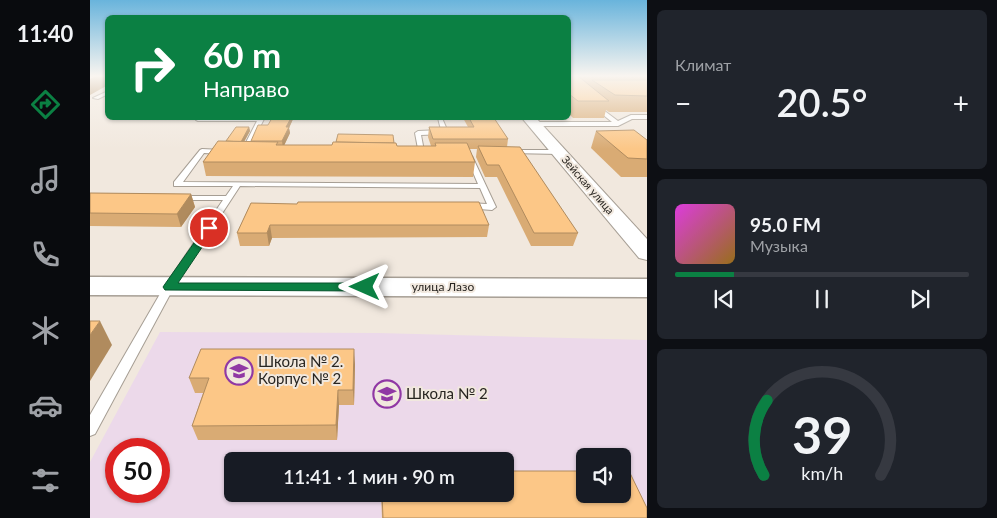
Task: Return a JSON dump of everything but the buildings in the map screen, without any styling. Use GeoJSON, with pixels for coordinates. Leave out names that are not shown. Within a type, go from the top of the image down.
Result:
{"type":"FeatureCollection","features":[{"type":"Feature","properties":{"kind":"main road","name":"улица Лазо"},"geometry":{"type":"LineString","coordinates":[[90,286],[647,288]]}},
{"type":"Feature","properties":{"kind":"street","name":"Зейская улица"},"geometry":{"type":"LineString","coordinates":[[532,121],[647,253]]}},
{"type":"Feature","properties":{"kind":"lane"},"geometry":{"type":"LineString","coordinates":[[591,102],[618,124]]}},
{"type":"Feature","properties":{"kind":"lane"},"geometry":{"type":"LineString","coordinates":[[532,121],[618,124],[631,117],[647,117]]}},
{"type":"Feature","properties":{"kind":"lane"},"geometry":{"type":"LineString","coordinates":[[236,152],[260,120]]}},
{"type":"Feature","properties":{"kind":"lane"},"geometry":{"type":"LineString","coordinates":[[421,153],[418,133],[446,132],[441,120]]}},
{"type":"Feature","properties":{"kind":"lane"},"geometry":{"type":"LineString","coordinates":[[254,152],[202,151],[177,184],[482,186]]}},
{"type":"Feature","properties":{"kind":"lane"},"geometry":{"type":"LineString","coordinates":[[459,152],[477,152]]}},
{"type":"Feature","properties":{"kind":"lane"},"geometry":{"type":"LineString","coordinates":[[463,206],[492,206],[468,152]]}},
{"type":"Feature","properties":{"kind":"lane"},"geometry":{"type":"LineString","coordinates":[[505,152],[560,152]]}},
{"type":"Feature","properties":{"kind":"lane"},"geometry":{"type":"LineString","coordinates":[[411,153],[430,153]]}},
{"type":"Feature","properties":{"kind":"lane"},"geometry":{"type":"LineString","coordinates":[[91,425],[169,287],[238,184]]}},
{"type":"Feature","properties":{"kind":"lane"},"geometry":{"type":"LineString","coordinates":[[170,198],[230,198]]}},
{"type":"Feature","properties":{"kind":"shaded area","name":"Школа № 2"},"geometry":{"type":"Polygon","coordinates":[[[160,332],[378,333],[647,340],[647,518],[90,518],[90,462],[160,332]]]}},
{"type":"Feature","properties":{"kind":"place","name":"Школа № 2. Корпус № 2"},"geometry":{"type":"Point","coordinates":[239,371]}},
{"type":"Feature","properties":{"kind":"place","name":"Школа № 2"},"geometry":{"type":"Point","coordinates":[387,394]}},
{"type":"Feature","properties":{"kind":"route"},"geometry":{"type":"LineString","coordinates":[[209,228],[169,287],[365,287]]}}]}
